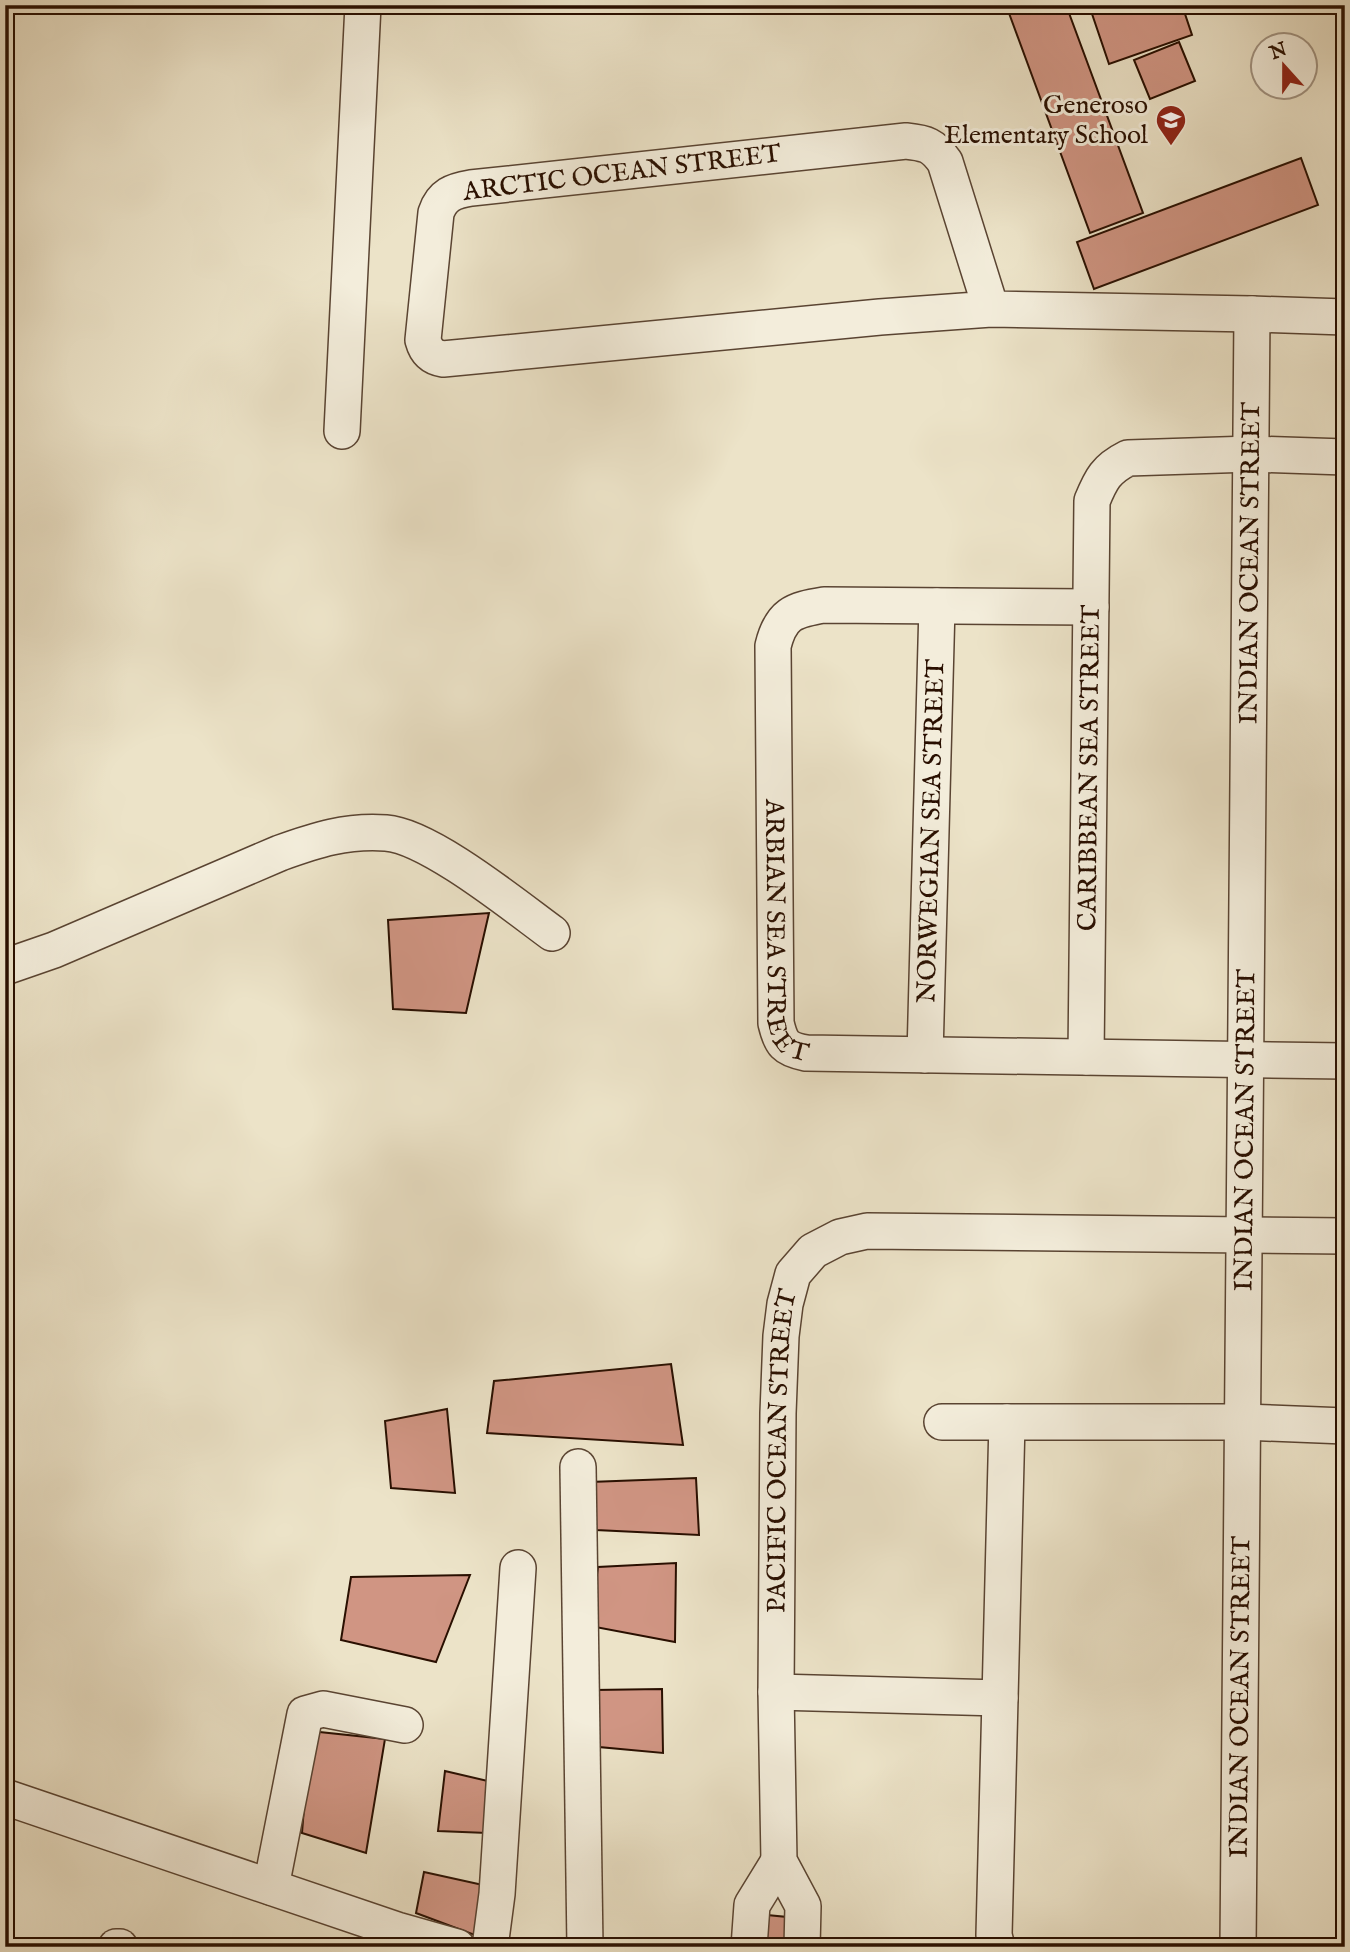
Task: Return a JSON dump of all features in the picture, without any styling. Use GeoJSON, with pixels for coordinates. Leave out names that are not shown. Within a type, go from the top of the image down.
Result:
{"type":"FeatureCollection","features":[{"type":"Feature","properties":{"kind":"street"},"geometry":{"type":"LineString","coordinates":[[342,430],[363,5]]}},
{"type":"Feature","properties":{"kind":"street","name":"ARCTIC OCEAN STREET"},"geometry":{"type":"LineString","coordinates":[[991,309],[945,162],[937,150],[925,143],[906,141],[471,188],[448,194],[439,203],[436,213],[423,340],[429,353],[443,359],[991,309],[1345,317]]}},
{"type":"Feature","properties":{"kind":"street","name":"INDIAN OCEAN STREET"},"geometry":{"type":"LineString","coordinates":[[1238,1947],[1252,314]]}},
{"type":"Feature","properties":{"kind":"street"},"geometry":{"type":"LineString","coordinates":[[1251,454],[1345,457]]}},
{"type":"Feature","properties":{"kind":"street","name":"CARIBBEAN SEA STREET"},"geometry":{"type":"LineString","coordinates":[[1086,1057],[1092,501],[1100,481],[1113,466],[1128,458],[1251,454]]}},
{"type":"Feature","properties":{"kind":"street","name":"ARBIAN SEA STREET"},"geometry":{"type":"LineString","coordinates":[[1091,607],[824,605],[803,608],[785,617],[777,629],[773,646],[776,1023],[779,1037],[784,1045],[793,1051],[806,1053],[1345,1061]]}},
{"type":"Feature","properties":{"kind":"street","name":"NORWEGIAN SEA STREET"},"geometry":{"type":"LineString","coordinates":[[925,1055],[937,606]]}},
{"type":"Feature","properties":{"kind":"street"},"geometry":{"type":"LineString","coordinates":[[5,967],[54,950],[280,853],[317,839],[354,833],[388,833],[419,843],[484,884],[552,933]]}},
{"type":"Feature","properties":{"kind":"street","name":"PACIFIC OCEAN STREET"},"geometry":{"type":"LineString","coordinates":[[779,1861],[776,1692],[781,1336],[785,1304],[793,1274],[813,1251],[840,1237],[867,1231],[1345,1236]]}},
{"type":"Feature","properties":{"kind":"street"},"geometry":{"type":"LineString","coordinates":[[942,1422],[1242,1422],[1345,1426]]}},
{"type":"Feature","properties":{"kind":"street"},"geometry":{"type":"LineString","coordinates":[[997,1947],[994,1935],[1007,1422]]}},
{"type":"Feature","properties":{"kind":"street"},"geometry":{"type":"LineString","coordinates":[[578,1466],[585,1947]]}},
{"type":"Feature","properties":{"kind":"street"},"geometry":{"type":"LineString","coordinates":[[490,1947],[497,1894],[519,1567]]}},
{"type":"Feature","properties":{"kind":"street"},"geometry":{"type":"LineString","coordinates":[[776,1692],[1000,1698]]}},
{"type":"Feature","properties":{"kind":"street"},"geometry":{"type":"LineString","coordinates":[[271,1887],[305,1714],[323,1709],[405,1725]]}},
{"type":"Feature","properties":{"kind":"street"},"geometry":{"type":"LineString","coordinates":[[5,1797],[271,1887],[394,1939],[453,1946]]}},
{"type":"Feature","properties":{"kind":"street"},"geometry":{"type":"LineString","coordinates":[[749,1947],[752,1905],[779,1861]]}},
{"type":"Feature","properties":{"kind":"street"},"geometry":{"type":"LineString","coordinates":[[779,1861],[803,1906],[802,1947]]}},
{"type":"Feature","properties":{"kind":"building"},"geometry":{"type":"Polygon","coordinates":[[[1006,5],[1066,5],[1143,213],[1090,233],[1006,5]]]}},
{"type":"Feature","properties":{"kind":"building"},"geometry":{"type":"Polygon","coordinates":[[[1089,5],[1182,5],[1192,35],[1109,64],[1089,5]]]}},
{"type":"Feature","properties":{"kind":"building"},"geometry":{"type":"Polygon","coordinates":[[[1179,42],[1195,81],[1150,99],[1134,60],[1179,42]]]}},
{"type":"Feature","properties":{"kind":"building"},"geometry":{"type":"Polygon","coordinates":[[[1301,158],[1318,205],[1094,289],[1077,242],[1301,158]]]}},
{"type":"Feature","properties":{"kind":"building"},"geometry":{"type":"Polygon","coordinates":[[[489,913],[466,1013],[393,1009],[388,920],[489,913]]]}},
{"type":"Feature","properties":{"kind":"building"},"geometry":{"type":"Polygon","coordinates":[[[671,1364],[683,1445],[487,1433],[494,1381],[671,1364]]]}},
{"type":"Feature","properties":{"kind":"building"},"geometry":{"type":"Polygon","coordinates":[[[447,1409],[455,1493],[391,1488],[385,1421],[447,1409]]]}},
{"type":"Feature","properties":{"kind":"building"},"geometry":{"type":"Polygon","coordinates":[[[696,1478],[699,1535],[596,1530],[590,1482],[696,1478]]]}},
{"type":"Feature","properties":{"kind":"building"},"geometry":{"type":"Polygon","coordinates":[[[676,1563],[675,1642],[590,1626],[598,1567],[676,1563]]]}},
{"type":"Feature","properties":{"kind":"building"},"geometry":{"type":"Polygon","coordinates":[[[470,1575],[436,1662],[341,1640],[351,1577],[470,1575]]]}},
{"type":"Feature","properties":{"kind":"building"},"geometry":{"type":"Polygon","coordinates":[[[662,1689],[663,1753],[599,1747],[594,1690],[662,1689]]]}},
{"type":"Feature","properties":{"kind":"building"},"geometry":{"type":"Polygon","coordinates":[[[310,1731],[385,1739],[366,1853],[302,1833],[310,1731]]]}},
{"type":"Feature","properties":{"kind":"building"},"geometry":{"type":"Polygon","coordinates":[[[445,1771],[492,1782],[487,1833],[438,1831],[445,1771]]]}},
{"type":"Feature","properties":{"kind":"building"},"geometry":{"type":"Polygon","coordinates":[[[424,1872],[492,1887],[480,1937],[416,1913],[424,1872]]]}},
{"type":"Feature","properties":{"kind":"building"},"geometry":{"type":"Polygon","coordinates":[[[767,1915],[787,1917],[785,1945],[765,1943],[767,1915]]]}},
{"type":"Feature","properties":{"kind":"place","name":"Generoso Elementary School"},"geometry":{"type":"Point","coordinates":[1171,147]}}]}
